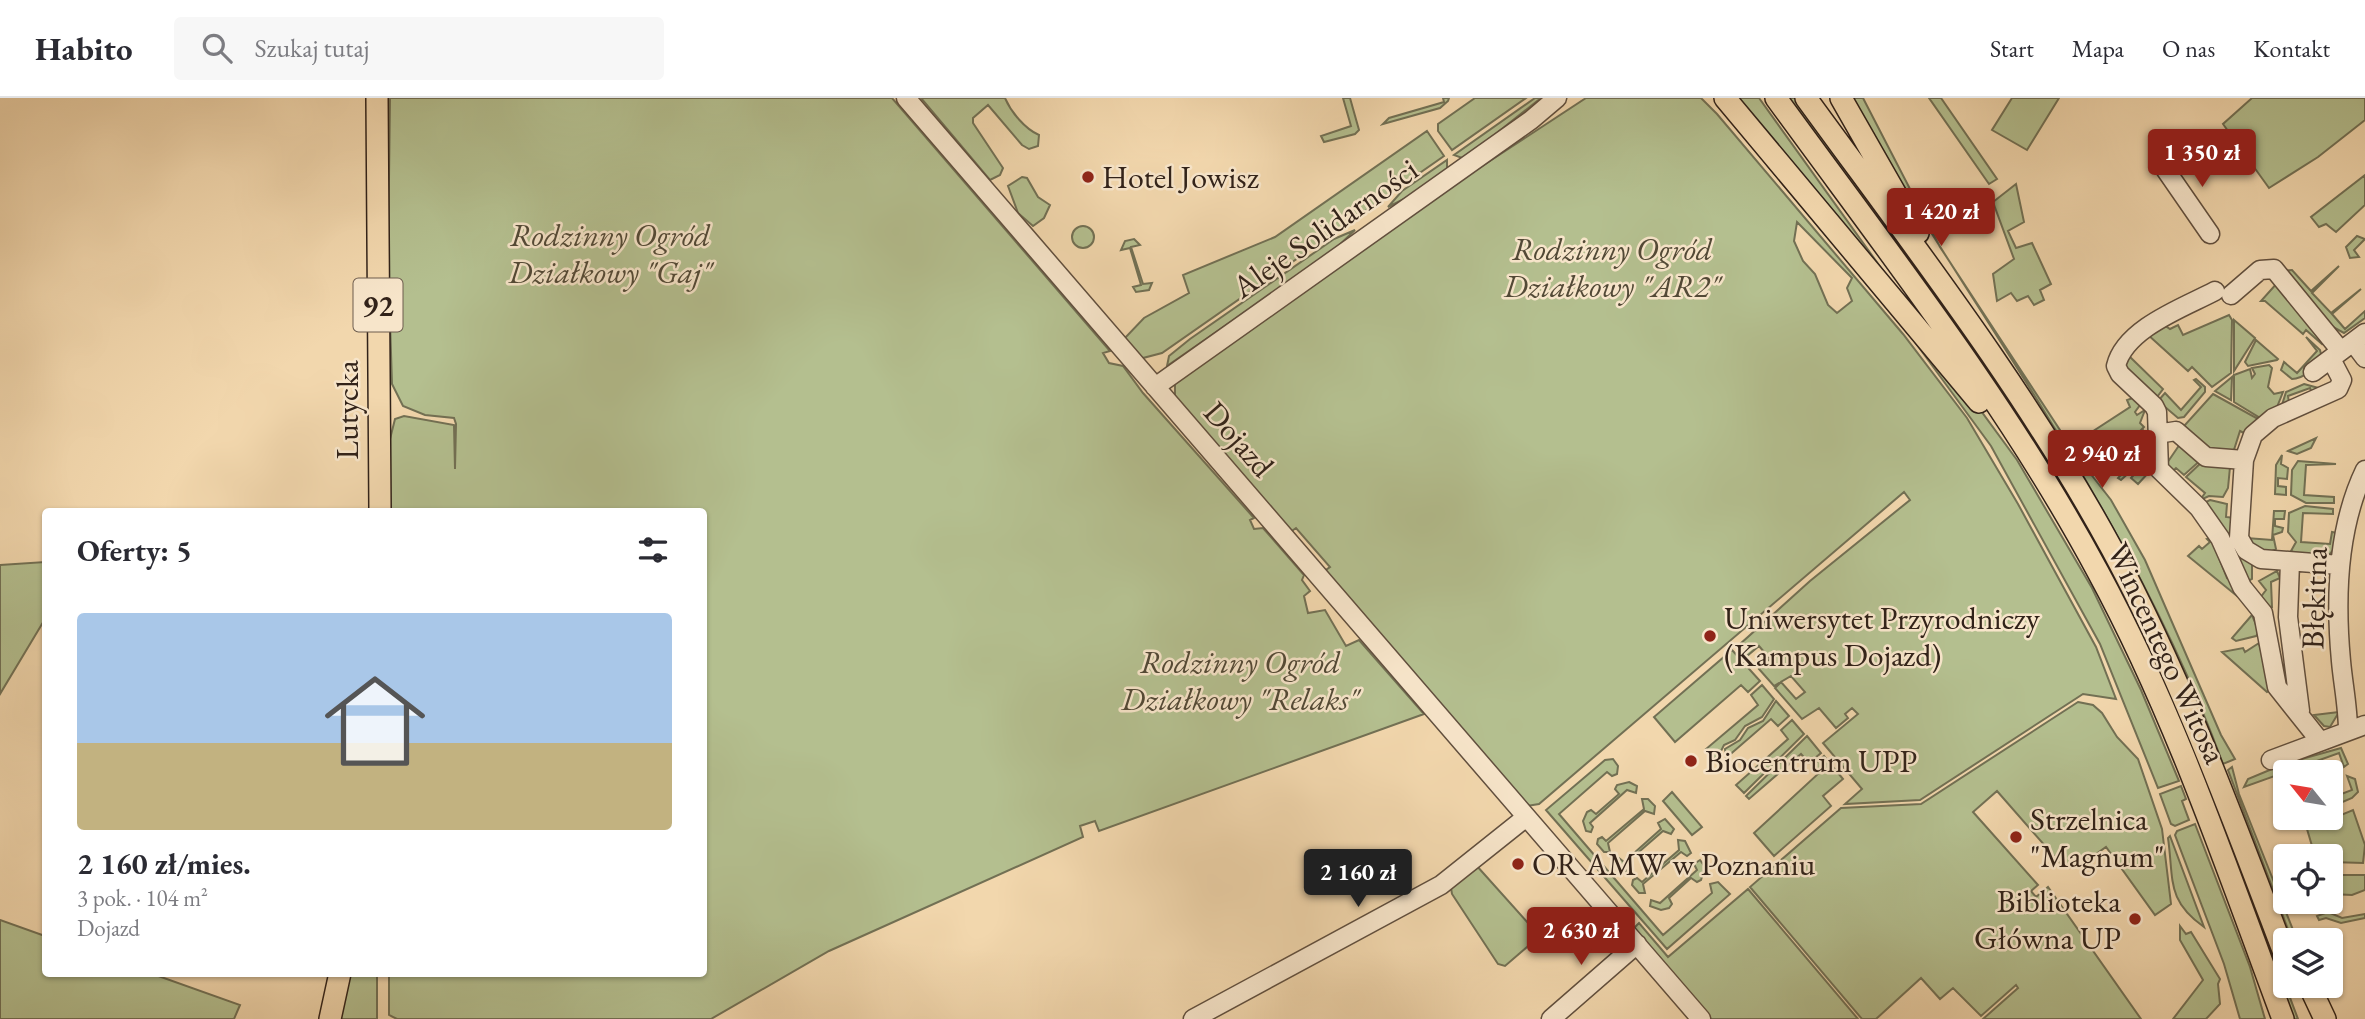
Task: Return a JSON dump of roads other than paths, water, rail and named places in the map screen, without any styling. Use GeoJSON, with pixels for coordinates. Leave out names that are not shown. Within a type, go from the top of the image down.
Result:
{"type":"FeatureCollection","features":[{"type":"Feature","properties":{"kind":"main road","name":"Lutycka"},"geometry":{"type":"LineString","coordinates":[[377,98],[380,508]]}},
{"type":"Feature","properties":{"kind":"main road"},"geometry":{"type":"LineString","coordinates":[[1725,98],[1976,397],[2068,517]]}},
{"type":"Feature","properties":{"kind":"main road","name":"Wincentego Witosa"},"geometry":{"type":"LineString","coordinates":[[1776,98],[1987,391],[2068,517],[2110,594],[2165,713],[2273,993]]}},
{"type":"Feature","properties":{"kind":"main road","name":"Wincentego Witosa"},"geometry":{"type":"LineString","coordinates":[[1806,98],[1968,321],[2071,477],[2129,582],[2180,692],[2275,928]]}},
{"type":"Feature","properties":{"kind":"main road"},"geometry":{"type":"LineString","coordinates":[[1841,98],[1968,321]]}},
{"type":"Feature","properties":{"kind":"main road"},"geometry":{"type":"LineString","coordinates":[[2255,877],[2280,928]]}},
{"type":"Feature","properties":{"kind":"main road"},"geometry":{"type":"LineString","coordinates":[[330,1019],[339,977]]}},
{"type":"Feature","properties":{"kind":"main road"},"geometry":{"type":"LineString","coordinates":[[2274,998],[2276,1019]]}},
{"type":"Feature","properties":{"kind":"main road","name":"Wincentego Witosa"},"geometry":{"type":"LineString","coordinates":[[2275,998],[2283,1019]]}},
{"type":"Feature","properties":{"kind":"main road"},"geometry":{"type":"LineString","coordinates":[[2301,998],[2309,1019]]}},
{"type":"Feature","properties":{"kind":"main road"},"geometry":{"type":"LineString","coordinates":[[2315,998],[2325,1019]]}},
{"type":"Feature","properties":{"kind":"street","name":"Dojazd"},"geometry":{"type":"LineString","coordinates":[[906,98],[1701,1019]]}},
{"type":"Feature","properties":{"kind":"street","name":"Aleje Solidarności"},"geometry":{"type":"LineString","coordinates":[[1156,387],[1531,120],[1557,98]]}},
{"type":"Feature","properties":{"kind":"street","name":"Aleje Solidarności"},"geometry":{"type":"LineString","coordinates":[[1531,120],[1573,98]]}},
{"type":"Feature","properties":{"kind":"street"},"geometry":{"type":"LineString","coordinates":[[2163,166],[2210,234]]}},
{"type":"Feature","properties":{"kind":"street"},"geometry":{"type":"LineString","coordinates":[[2320,741],[2300,711],[2277,687],[2259,606],[2242,587],[2210,521],[2159,469],[2154,406],[2120,374],[2117,362],[2146,327],[2223,293],[2260,270],[2274,269],[2347,346],[2365,358]]}},
{"type":"Feature","properties":{"kind":"street"},"geometry":{"type":"LineString","coordinates":[[2313,372],[2347,346]]}},
{"type":"Feature","properties":{"kind":"street"},"geometry":{"type":"LineString","coordinates":[[2340,565],[2261,559],[2246,550],[2239,538],[2244,460],[2250,441],[2265,422],[2338,389],[2347,346]]}},
{"type":"Feature","properties":{"kind":"street"},"geometry":{"type":"LineString","coordinates":[[2157,443],[2176,431],[2206,457],[2244,460]]}},
{"type":"Feature","properties":{"kind":"street","name":"Błękitna"},"geometry":{"type":"LineString","coordinates":[[2357,728],[2339,630],[2340,565],[2353,500],[2365,470]]}},
{"type":"Feature","properties":{"kind":"street"},"geometry":{"type":"LineString","coordinates":[[2290,562],[2288,617],[2300,711]]}},
{"type":"Feature","properties":{"kind":"street"},"geometry":{"type":"LineString","coordinates":[[2271,760],[2357,728]]}},
{"type":"Feature","properties":{"kind":"street"},"geometry":{"type":"LineString","coordinates":[[1193,1019],[1441,885],[1527,819]]}},
{"type":"Feature","properties":{"kind":"street"},"geometry":{"type":"LineString","coordinates":[[1551,1019],[1637,944]]}},
{"type":"Feature","properties":{"kind":"place","name":"Hotel Jowisz"},"geometry":{"type":"Point","coordinates":[1088,177]}},
{"type":"Feature","properties":{"kind":"place","name":"Uniwersytet Przyrodniczy (Kampus Dojazd)"},"geometry":{"type":"Point","coordinates":[1710,636]}},
{"type":"Feature","properties":{"kind":"place","name":"Biocentrum UPP"},"geometry":{"type":"Point","coordinates":[1691,761]}},
{"type":"Feature","properties":{"kind":"place","name":"Strzelnica \"Magnum\""},"geometry":{"type":"Point","coordinates":[2016,837]}},
{"type":"Feature","properties":{"kind":"place","name":"OR AMW w Poznaniu"},"geometry":{"type":"Point","coordinates":[1518,864]}},
{"type":"Feature","properties":{"kind":"place","name":"Biblioteka Główna UP"},"geometry":{"type":"Point","coordinates":[2135,919]}},
{"type":"Feature","properties":{"kind":"park label","name":"Rodzinny Ogród Działkowy \"Gaj\""},"geometry":{"type":"Point","coordinates":[610,254]}},
{"type":"Feature","properties":{"kind":"park label","name":"Rodzinny Ogród Działkowy \"AR2\""},"geometry":{"type":"Point","coordinates":[1612,268]}},
{"type":"Feature","properties":{"kind":"park label","name":"Rodzinny Ogród Działkowy \"Relaks\""},"geometry":{"type":"Point","coordinates":[1240,680]}}]}
